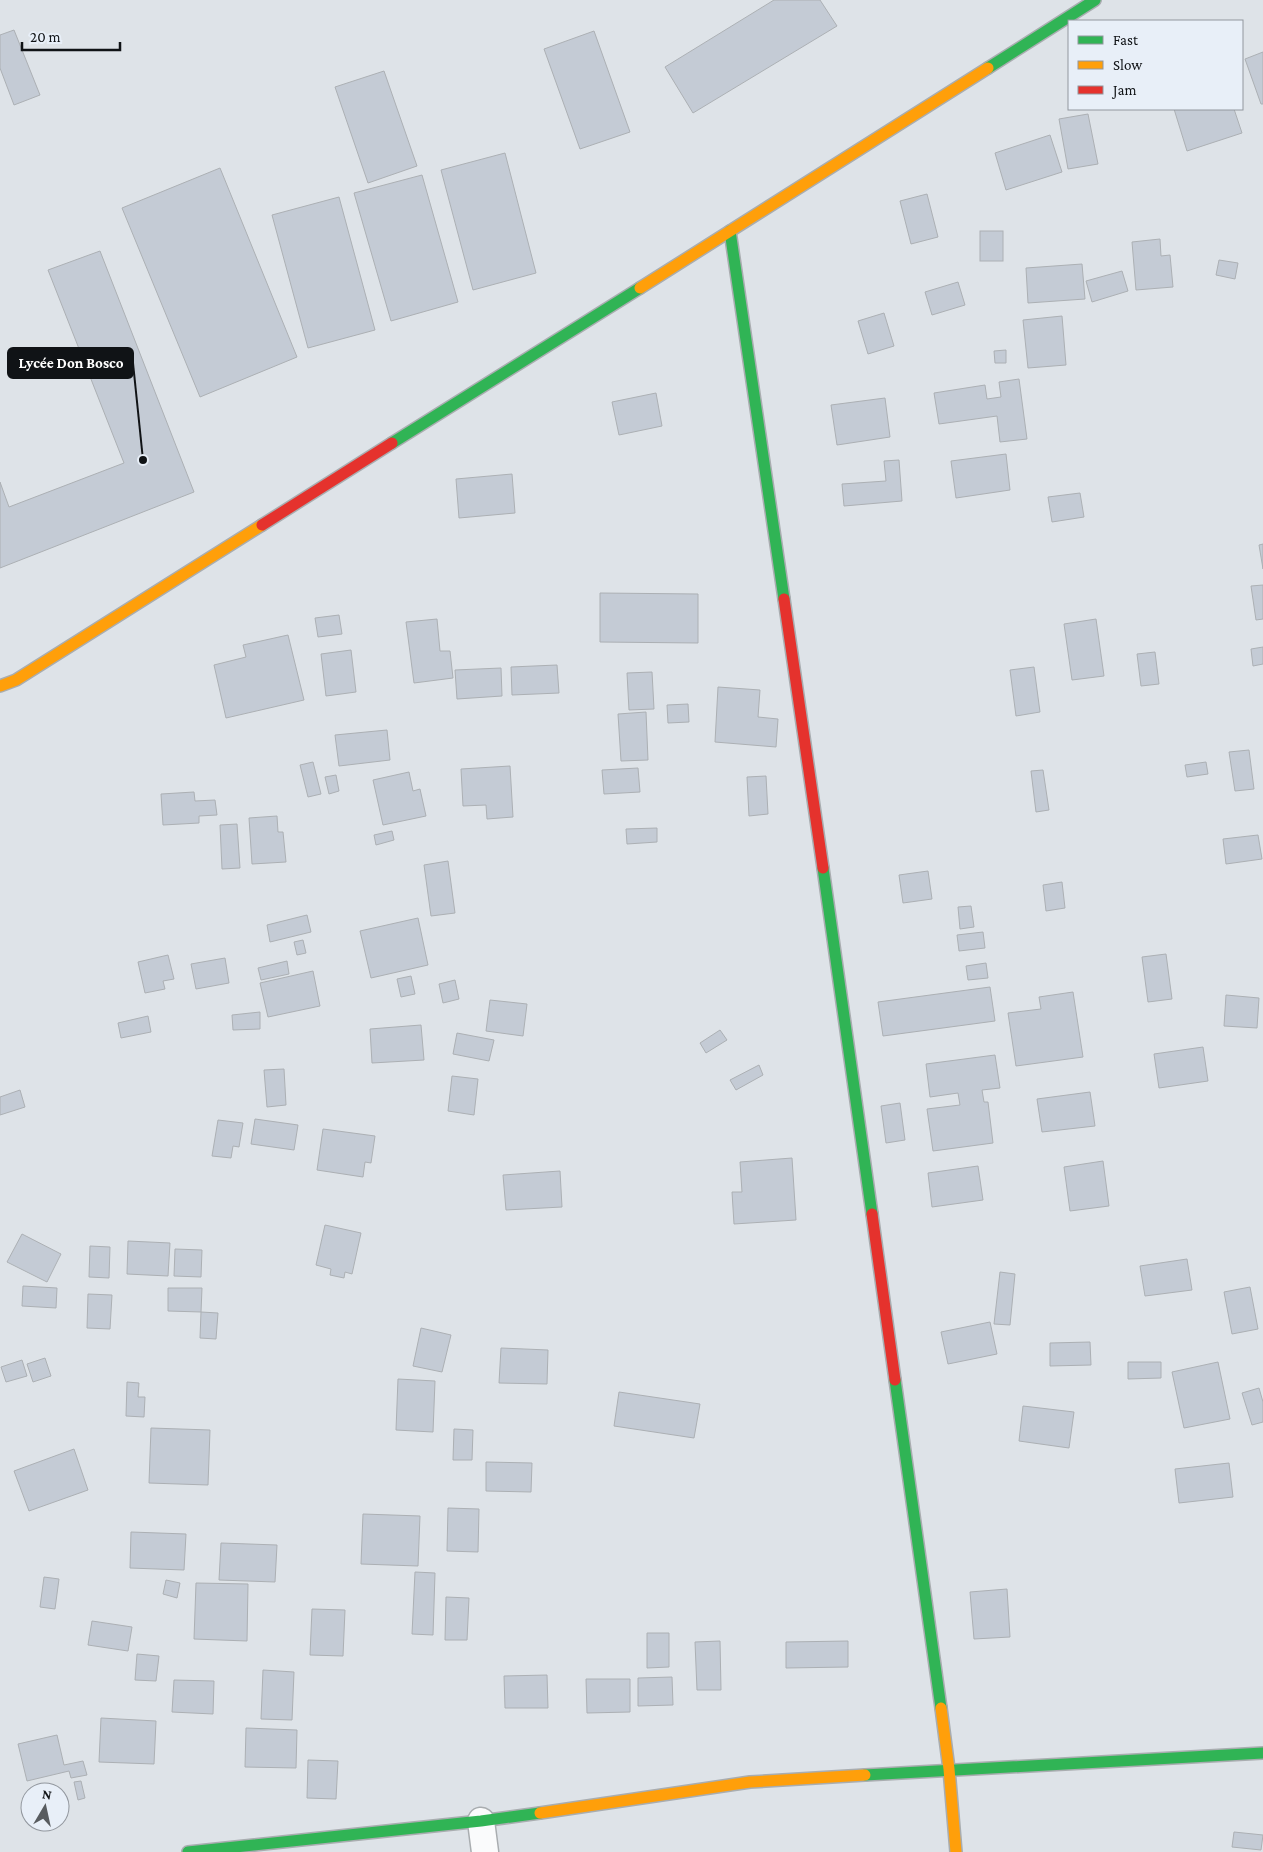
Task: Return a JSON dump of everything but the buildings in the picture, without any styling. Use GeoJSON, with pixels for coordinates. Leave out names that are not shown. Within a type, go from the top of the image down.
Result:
{"type":"FeatureCollection","features":[{"type":"Feature","properties":{"kind":"street"},"geometry":{"type":"LineString","coordinates":[[0,686],[16,680],[1095,0]]}},
{"type":"Feature","properties":{"kind":"street"},"geometry":{"type":"LineString","coordinates":[[730,231],[856,1093],[949,1769],[956,1852]]}},
{"type":"Feature","properties":{"kind":"street"},"geometry":{"type":"LineString","coordinates":[[188,1852],[481,1821],[750,1782],[949,1769],[1263,1753]]}},
{"type":"Feature","properties":{"kind":"street"},"geometry":{"type":"LineString","coordinates":[[481,1821],[485,1852]]}},
{"type":"Feature","properties":{"kind":"traffic: fast"},"geometry":{"type":"LineString","coordinates":[[988,68],[1095,0]]}},
{"type":"Feature","properties":{"kind":"traffic: fast"},"geometry":{"type":"LineString","coordinates":[[730,231],[784,599]]}},
{"type":"Feature","properties":{"kind":"traffic: fast"},"geometry":{"type":"LineString","coordinates":[[392,443],[640,288]]}},
{"type":"Feature","properties":{"kind":"traffic: fast"},"geometry":{"type":"LineString","coordinates":[[823,868],[872,1214]]}},
{"type":"Feature","properties":{"kind":"traffic: fast"},"geometry":{"type":"LineString","coordinates":[[895,1380],[941,1708]]}},
{"type":"Feature","properties":{"kind":"traffic: fast"},"geometry":{"type":"LineString","coordinates":[[865,1775],[1263,1753]]}},
{"type":"Feature","properties":{"kind":"traffic: fast"},"geometry":{"type":"LineString","coordinates":[[188,1852],[540,1813]]}},
{"type":"Feature","properties":{"kind":"traffic: slow"},"geometry":{"type":"LineString","coordinates":[[640,288],[988,68]]}},
{"type":"Feature","properties":{"kind":"traffic: slow"},"geometry":{"type":"LineString","coordinates":[[0,686],[16,680],[262,525]]}},
{"type":"Feature","properties":{"kind":"traffic: slow"},"geometry":{"type":"LineString","coordinates":[[941,1708],[949,1769],[956,1852]]}},
{"type":"Feature","properties":{"kind":"traffic: slow"},"geometry":{"type":"LineString","coordinates":[[540,1813],[750,1782],[865,1775]]}},
{"type":"Feature","properties":{"kind":"traffic: jam"},"geometry":{"type":"LineString","coordinates":[[262,525],[392,443]]}},
{"type":"Feature","properties":{"kind":"traffic: jam"},"geometry":{"type":"LineString","coordinates":[[784,599],[823,868]]}},
{"type":"Feature","properties":{"kind":"traffic: jam"},"geometry":{"type":"LineString","coordinates":[[872,1214],[895,1380]]}},
{"type":"Feature","properties":{"kind":"place","name":"Lycée Don Bosco"},"geometry":{"type":"Point","coordinates":[143,460]}}]}
